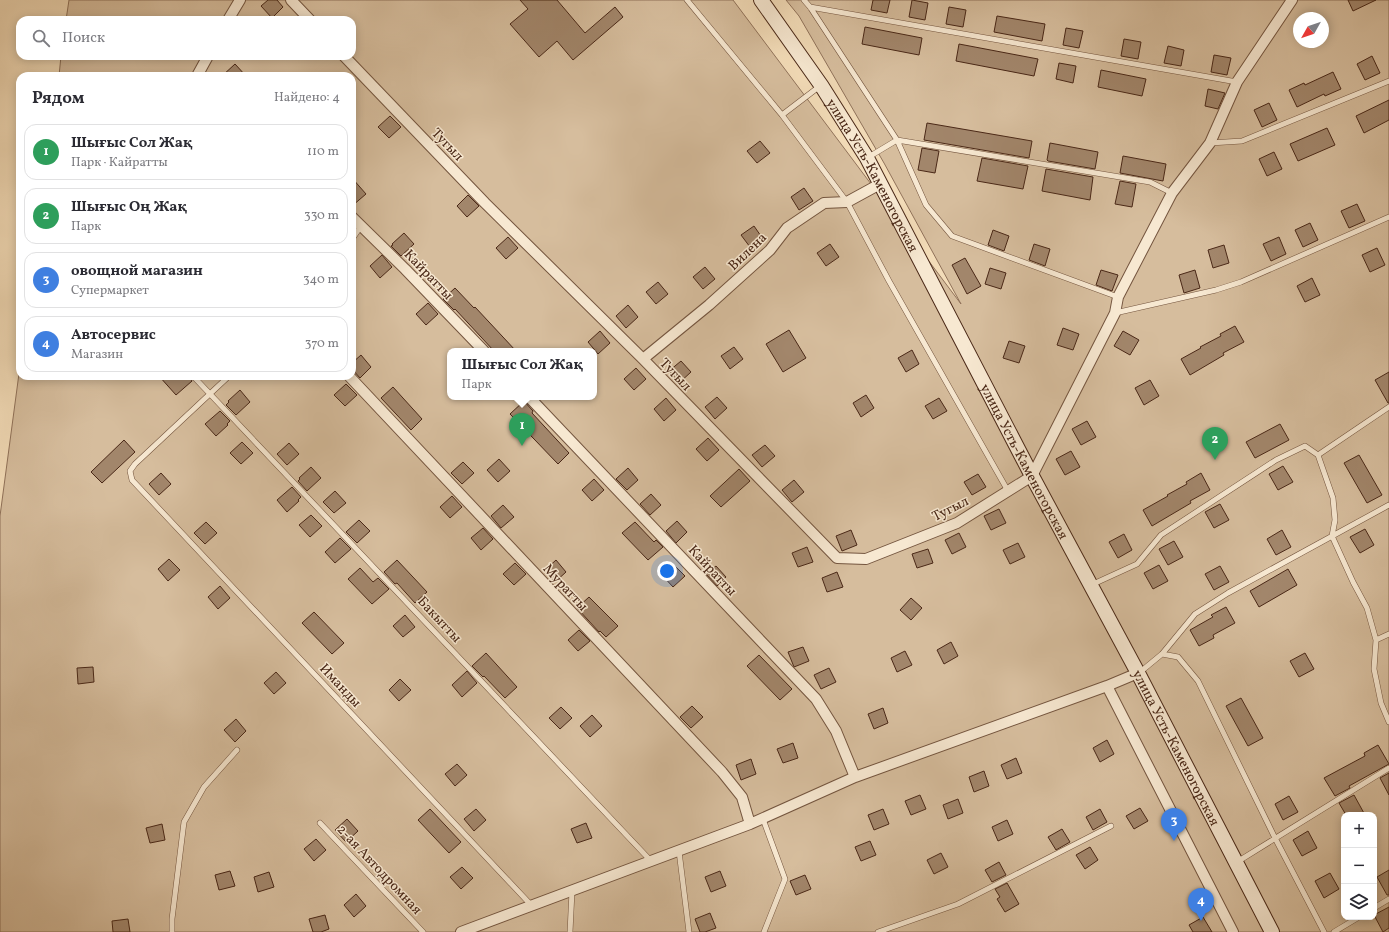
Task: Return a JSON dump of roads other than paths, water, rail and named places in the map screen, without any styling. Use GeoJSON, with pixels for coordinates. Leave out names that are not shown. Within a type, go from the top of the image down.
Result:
{"type":"FeatureCollection","features":[{"type":"Feature","properties":{"kind":"street"},"geometry":{"type":"LineString","coordinates":[[230,16],[240,0]]}},
{"type":"Feature","properties":{"kind":"street"},"geometry":{"type":"LineString","coordinates":[[291,0],[306,16]]}},
{"type":"Feature","properties":{"kind":"street","name":"улица Усть-Каменогорская"},"geometry":{"type":"LineString","coordinates":[[761,0],[821,85],[867,158],[1032,476],[1138,673],[1272,932]]}},
{"type":"Feature","properties":{"kind":"street"},"geometry":{"type":"LineString","coordinates":[[1032,476],[1115,313],[1118,297],[1172,193],[1210,143],[1237,82],[1292,0]]}},
{"type":"Feature","properties":{"kind":"street"},"geometry":{"type":"LineString","coordinates":[[203,72],[207,60]]}},
{"type":"Feature","properties":{"kind":"street","name":"Тугыл"},"geometry":{"type":"LineString","coordinates":[[348,60],[485,203],[643,360],[837,558],[866,559],[957,523],[1032,476]]}},
{"type":"Feature","properties":{"kind":"street","name":"Вилена"},"geometry":{"type":"LineString","coordinates":[[643,360],[709,305],[770,250],[787,228],[824,202],[847,202],[880,184]]}},
{"type":"Feature","properties":{"kind":"street","name":"Кайратты"},"geometry":{"type":"LineString","coordinates":[[356,221],[481,348]]}},
{"type":"Feature","properties":{"kind":"street","name":"Муратты"},"geometry":{"type":"LineString","coordinates":[[353,380],[722,772],[742,797],[750,824]]}},
{"type":"Feature","properties":{"kind":"street","name":"Кайратты"},"geometry":{"type":"LineString","coordinates":[[532,400],[816,700],[836,731],[855,777]]}},
{"type":"Feature","properties":{"kind":"street"},"geometry":{"type":"LineString","coordinates":[[461,932],[763,819],[855,777],[1107,686],[1138,673]]}},
{"type":"Feature","properties":{"kind":"street"},"geometry":{"type":"LineString","coordinates":[[1107,686],[1233,932]]}},
{"type":"Feature","properties":{"kind":"lane"},"geometry":{"type":"LineString","coordinates":[[687,0],[782,115],[847,202],[889,281],[1008,491]]}},
{"type":"Feature","properties":{"kind":"lane"},"geometry":{"type":"LineString","coordinates":[[804,0],[897,140],[926,205],[952,236],[1118,297]]}},
{"type":"Feature","properties":{"kind":"lane"},"geometry":{"type":"LineString","coordinates":[[810,7],[1237,82]]}},
{"type":"Feature","properties":{"kind":"lane"},"geometry":{"type":"LineString","coordinates":[[1210,143],[1242,141],[1389,81]]}},
{"type":"Feature","properties":{"kind":"lane"},"geometry":{"type":"LineString","coordinates":[[782,115],[821,85]]}},
{"type":"Feature","properties":{"kind":"lane"},"geometry":{"type":"LineString","coordinates":[[867,158],[897,140],[1150,182],[1172,193]]}},
{"type":"Feature","properties":{"kind":"lane"},"geometry":{"type":"LineString","coordinates":[[1115,313],[1216,290],[1241,282],[1389,217]]}},
{"type":"Feature","properties":{"kind":"lane"},"geometry":{"type":"LineString","coordinates":[[356,233],[361,226]]}},
{"type":"Feature","properties":{"kind":"lane"},"geometry":{"type":"LineString","coordinates":[[197,380],[210,394],[225,380]]}},
{"type":"Feature","properties":{"kind":"lane","name":"Иманды"},"geometry":{"type":"LineString","coordinates":[[210,394],[135,464],[130,471],[132,480],[532,906]]}},
{"type":"Feature","properties":{"kind":"lane","name":"Бакытты"},"geometry":{"type":"LineString","coordinates":[[210,394],[652,861]]}},
{"type":"Feature","properties":{"kind":"lane"},"geometry":{"type":"LineString","coordinates":[[1318,455],[1389,407]]}},
{"type":"Feature","properties":{"kind":"lane"},"geometry":{"type":"LineString","coordinates":[[1090,586],[1137,564],[1161,535],[1276,460],[1305,446],[1318,455],[1333,498],[1335,520],[1332,536],[1353,582],[1367,608],[1376,640],[1374,669],[1381,703],[1389,722]]}},
{"type":"Feature","properties":{"kind":"lane"},"geometry":{"type":"LineString","coordinates":[[1138,673],[1162,654],[1195,614],[1228,592],[1389,505]]}},
{"type":"Feature","properties":{"kind":"lane"},"geometry":{"type":"LineString","coordinates":[[1376,640],[1389,634]]}},
{"type":"Feature","properties":{"kind":"lane"},"geometry":{"type":"LineString","coordinates":[[1162,654],[1178,657],[1198,681],[1275,838],[1324,932]]}},
{"type":"Feature","properties":{"kind":"lane"},"geometry":{"type":"LineString","coordinates":[[172,932],[172,919],[184,822],[204,787],[237,750]]}},
{"type":"Feature","properties":{"kind":"lane"},"geometry":{"type":"LineString","coordinates":[[1236,862],[1389,768]]}},
{"type":"Feature","properties":{"kind":"lane"},"geometry":{"type":"LineString","coordinates":[[763,819],[785,880],[764,932]]}},
{"type":"Feature","properties":{"kind":"lane","name":"2-ая Автодромная"},"geometry":{"type":"LineString","coordinates":[[320,823],[423,932]]}},
{"type":"Feature","properties":{"kind":"lane"},"geometry":{"type":"LineString","coordinates":[[878,932],[958,904],[1111,826]]}},
{"type":"Feature","properties":{"kind":"lane"},"geometry":{"type":"LineString","coordinates":[[679,851],[689,932]]}},
{"type":"Feature","properties":{"kind":"lane"},"geometry":{"type":"LineString","coordinates":[[570,932],[572,891]]}},
{"type":"Feature","properties":{"kind":"lane"},"geometry":{"type":"LineString","coordinates":[[1377,906],[1389,900]]}},
{"type":"Feature","properties":{"kind":"lane"},"geometry":{"type":"LineString","coordinates":[[1334,932],[1354,920]]}},
{"type":"Feature","properties":{"kind":"place","name":"Шығыс Сол Жақ"},"geometry":{"type":"Point","coordinates":[522,446]}},
{"type":"Feature","properties":{"kind":"place","name":"Шығыс Оң Жақ"},"geometry":{"type":"Point","coordinates":[1215,460]}},
{"type":"Feature","properties":{"kind":"place","name":"овощной магазин"},"geometry":{"type":"Point","coordinates":[1174,841]}},
{"type":"Feature","properties":{"kind":"place","name":"Автосервис"},"geometry":{"type":"Point","coordinates":[1201,921]}}]}
